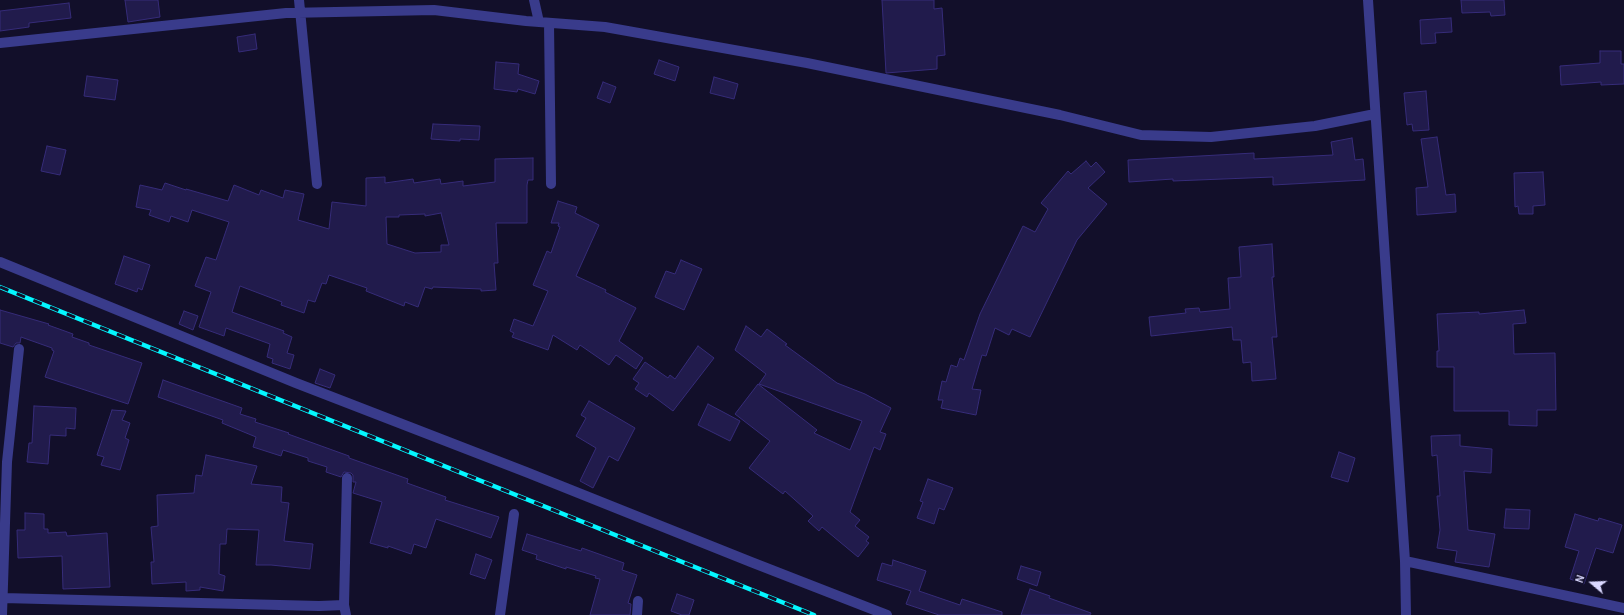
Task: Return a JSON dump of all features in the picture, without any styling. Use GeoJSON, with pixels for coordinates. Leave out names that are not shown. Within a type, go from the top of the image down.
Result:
{"type":"FeatureCollection","features":[{"type":"Feature","properties":{"kind":"street"},"geometry":{"type":"LineString","coordinates":[[299,0],[316,184]]}},
{"type":"Feature","properties":{"kind":"street"},"geometry":{"type":"LineString","coordinates":[[534,0],[544,23],[551,184]]}},
{"type":"Feature","properties":{"kind":"street"},"geometry":{"type":"LineString","coordinates":[[1368,0],[1405,561],[1406,615]]}},
{"type":"Feature","properties":{"kind":"street"},"geometry":{"type":"LineString","coordinates":[[0,43],[301,12],[434,10],[544,23],[605,27],[807,63],[1060,115],[1141,135],[1211,137],[1315,126],[1375,114]]}},
{"type":"Feature","properties":{"kind":"street"},"geometry":{"type":"LineString","coordinates":[[0,262],[296,383],[526,472],[743,560],[887,615]]}},
{"type":"Feature","properties":{"kind":"street"},"geometry":{"type":"LineString","coordinates":[[2,615],[4,462],[19,349]]}},
{"type":"Feature","properties":{"kind":"street"},"geometry":{"type":"LineString","coordinates":[[346,615],[344,605],[347,478]]}},
{"type":"Feature","properties":{"kind":"street"},"geometry":{"type":"LineString","coordinates":[[500,615],[514,514]]}},
{"type":"Feature","properties":{"kind":"street"},"geometry":{"type":"LineString","coordinates":[[1405,561],[1624,608]]}},
{"type":"Feature","properties":{"kind":"street"},"geometry":{"type":"LineString","coordinates":[[3,598],[319,606],[344,605]]}},
{"type":"Feature","properties":{"kind":"street"},"geometry":{"type":"LineString","coordinates":[[637,615],[638,601]]}},
{"type":"Feature","properties":{"kind":"building"},"geometry":{"type":"Polygon","coordinates":[[[125,0],[158,0],[160,17],[128,22],[125,0]]]}},
{"type":"Feature","properties":{"kind":"building"},"geometry":{"type":"Polygon","coordinates":[[[882,0],[934,0],[934,9],[942,8],[945,55],[937,56],[937,69],[886,73],[882,0]]]}},
{"type":"Feature","properties":{"kind":"building"},"geometry":{"type":"Polygon","coordinates":[[[1461,0],[1504,0],[1505,15],[1491,16],[1490,12],[1462,13],[1461,0]]]}},
{"type":"Feature","properties":{"kind":"building"},"geometry":{"type":"Polygon","coordinates":[[[69,3],[71,18],[29,23],[29,27],[0,31],[0,11],[69,3]]]}},
{"type":"Feature","properties":{"kind":"building"},"geometry":{"type":"Polygon","coordinates":[[[1451,18],[1452,32],[1435,33],[1436,43],[1421,44],[1420,20],[1451,18]]]}},
{"type":"Feature","properties":{"kind":"building"},"geometry":{"type":"Polygon","coordinates":[[[255,34],[257,49],[239,52],[237,37],[255,34]]]}},
{"type":"Feature","properties":{"kind":"building"},"geometry":{"type":"Polygon","coordinates":[[[1600,51],[1621,51],[1621,64],[1624,64],[1624,84],[1601,85],[1601,82],[1561,85],[1560,66],[1600,63],[1600,51]]]}},
{"type":"Feature","properties":{"kind":"building"},"geometry":{"type":"Polygon","coordinates":[[[659,60],[679,67],[675,81],[654,74],[659,60]]]}},
{"type":"Feature","properties":{"kind":"building"},"geometry":{"type":"Polygon","coordinates":[[[496,62],[519,64],[518,74],[539,81],[535,94],[518,89],[517,92],[494,89],[496,62]]]}},
{"type":"Feature","properties":{"kind":"building"},"geometry":{"type":"Polygon","coordinates":[[[87,76],[118,80],[115,100],[84,96],[87,76]]]}},
{"type":"Feature","properties":{"kind":"building"},"geometry":{"type":"Polygon","coordinates":[[[714,77],[738,84],[734,99],[710,93],[714,77]]]}},
{"type":"Feature","properties":{"kind":"building"},"geometry":{"type":"Polygon","coordinates":[[[603,82],[616,87],[610,103],[597,98],[603,82]]]}},
{"type":"Feature","properties":{"kind":"building"},"geometry":{"type":"Polygon","coordinates":[[[1426,91],[1429,130],[1413,131],[1412,124],[1407,125],[1404,93],[1426,91]]]}},
{"type":"Feature","properties":{"kind":"building"},"geometry":{"type":"Polygon","coordinates":[[[433,124],[480,126],[479,140],[460,139],[460,141],[431,139],[433,124]]]}},
{"type":"Feature","properties":{"kind":"building"},"geometry":{"type":"Polygon","coordinates":[[[1437,137],[1446,195],[1455,194],[1456,212],[1417,215],[1416,188],[1428,187],[1421,139],[1437,137]]]}},
{"type":"Feature","properties":{"kind":"building"},"geometry":{"type":"Polygon","coordinates":[[[1352,138],[1355,160],[1363,159],[1365,180],[1273,185],[1273,177],[1173,181],[1173,179],[1129,182],[1128,160],[1254,153],[1254,159],[1333,155],[1331,142],[1352,138]]]}},
{"type":"Feature","properties":{"kind":"building"},"geometry":{"type":"Polygon","coordinates":[[[47,146],[66,150],[60,175],[41,171],[47,146]]]}},
{"type":"Feature","properties":{"kind":"building"},"geometry":{"type":"Polygon","coordinates":[[[533,158],[533,180],[528,180],[527,185],[527,223],[496,223],[498,263],[494,263],[496,290],[481,291],[481,289],[433,287],[432,289],[425,287],[418,307],[405,302],[404,306],[366,291],[367,288],[329,275],[326,284],[322,283],[315,302],[308,300],[304,313],[281,305],[282,302],[240,286],[232,312],[284,331],[283,333],[292,337],[287,353],[294,355],[290,369],[272,363],[273,359],[267,357],[270,344],[226,328],[224,336],[199,327],[211,292],[195,286],[206,257],[216,260],[229,222],[192,210],[188,222],[171,216],[169,222],[149,215],[151,210],[136,207],[140,185],[162,190],[165,183],[228,201],[234,185],[259,195],[261,190],[283,198],[285,190],[304,194],[298,220],[329,229],[332,202],[366,206],[366,178],[385,177],[385,183],[413,179],[414,183],[440,179],[441,184],[463,181],[463,186],[495,182],[495,159],[533,158]],[[441,213],[425,216],[425,214],[386,217],[387,244],[415,253],[441,252],[441,245],[449,245],[441,213]]]}},
{"type":"Feature","properties":{"kind":"building"},"geometry":{"type":"Polygon","coordinates":[[[1086,161],[1091,167],[1096,162],[1105,172],[1088,188],[1107,204],[1077,240],[1030,337],[1012,329],[1009,335],[995,328],[986,356],[982,355],[972,389],[981,390],[976,415],[941,408],[943,400],[938,400],[942,381],[946,382],[951,365],[957,367],[960,358],[964,360],[980,314],[1023,226],[1035,232],[1048,209],[1041,203],[1068,171],[1071,174],[1086,161]]]}},
{"type":"Feature","properties":{"kind":"building"},"geometry":{"type":"Polygon","coordinates":[[[1543,172],[1545,205],[1533,206],[1533,214],[1519,214],[1518,206],[1515,207],[1514,173],[1543,172]]]}},
{"type":"Feature","properties":{"kind":"building"},"geometry":{"type":"Polygon","coordinates":[[[558,201],[577,207],[575,213],[599,225],[576,276],[606,290],[605,292],[636,308],[619,341],[643,358],[636,369],[616,355],[609,365],[580,345],[577,350],[553,335],[548,350],[512,337],[514,333],[510,331],[514,319],[533,326],[548,291],[533,285],[547,251],[551,253],[560,227],[558,226],[559,223],[551,223],[558,201]]]}},
{"type":"Feature","properties":{"kind":"building"},"geometry":{"type":"Polygon","coordinates":[[[1272,244],[1274,277],[1272,277],[1277,337],[1272,337],[1276,379],[1252,381],[1251,362],[1243,363],[1241,340],[1233,340],[1232,327],[1151,336],[1149,317],[1186,313],[1185,309],[1199,308],[1200,312],[1230,309],[1228,278],[1241,277],[1239,247],[1272,244]]]}},
{"type":"Feature","properties":{"kind":"building"},"geometry":{"type":"Polygon","coordinates":[[[124,256],[150,265],[142,290],[138,288],[137,292],[115,284],[124,256]]]}},
{"type":"Feature","properties":{"kind":"building"},"geometry":{"type":"Polygon","coordinates":[[[681,260],[702,269],[684,310],[655,297],[666,271],[675,274],[681,260]]]}},
{"type":"Feature","properties":{"kind":"building"},"geometry":{"type":"Polygon","coordinates":[[[0,310],[49,324],[48,325],[73,334],[72,337],[89,343],[89,345],[142,363],[128,404],[45,377],[54,351],[52,348],[21,337],[20,343],[16,343],[13,347],[0,343],[0,310]]]}},
{"type":"Feature","properties":{"kind":"building"},"geometry":{"type":"Polygon","coordinates":[[[1524,310],[1526,323],[1513,324],[1514,354],[1555,353],[1556,410],[1537,410],[1537,426],[1509,425],[1509,411],[1454,411],[1454,367],[1437,367],[1437,351],[1439,351],[1437,314],[1479,312],[1479,314],[1524,310]]]}},
{"type":"Feature","properties":{"kind":"building"},"geometry":{"type":"Polygon","coordinates":[[[184,311],[198,316],[193,330],[179,324],[184,311]]]}},
{"type":"Feature","properties":{"kind":"building"},"geometry":{"type":"Polygon","coordinates":[[[746,326],[761,337],[767,329],[787,344],[785,345],[837,383],[865,394],[891,408],[880,432],[886,434],[880,450],[874,447],[850,512],[860,520],[855,526],[869,537],[866,541],[869,543],[858,557],[822,527],[819,531],[808,521],[813,516],[785,491],[783,494],[749,468],[770,441],[735,414],[758,384],[817,430],[814,433],[850,450],[862,421],[759,384],[766,374],[735,350],[746,326]]]}},
{"type":"Feature","properties":{"kind":"building"},"geometry":{"type":"Polygon","coordinates":[[[698,346],[714,358],[673,411],[649,393],[647,397],[635,389],[639,383],[633,379],[645,362],[668,378],[670,375],[675,379],[698,346]]]}},
{"type":"Feature","properties":{"kind":"building"},"geometry":{"type":"Polygon","coordinates":[[[320,369],[335,375],[330,388],[315,383],[320,369]]]}},
{"type":"Feature","properties":{"kind":"building"},"geometry":{"type":"Polygon","coordinates":[[[163,380],[242,408],[240,414],[256,419],[255,422],[289,433],[288,434],[349,456],[349,458],[408,479],[407,483],[446,497],[445,500],[499,517],[491,538],[436,519],[426,548],[414,544],[411,554],[388,546],[388,548],[370,543],[382,502],[353,493],[356,482],[353,482],[353,475],[351,473],[344,472],[341,477],[326,472],[327,467],[308,461],[308,458],[283,450],[281,456],[253,447],[256,437],[222,423],[223,420],[158,397],[163,380]]]}},
{"type":"Feature","properties":{"kind":"building"},"geometry":{"type":"Polygon","coordinates":[[[589,401],[635,428],[618,461],[609,456],[593,488],[580,481],[596,448],[576,436],[586,418],[581,415],[589,401]]]}},
{"type":"Feature","properties":{"kind":"building"},"geometry":{"type":"Polygon","coordinates":[[[708,404],[740,421],[730,441],[698,425],[708,404]]]}},
{"type":"Feature","properties":{"kind":"building"},"geometry":{"type":"Polygon","coordinates":[[[34,406],[76,408],[75,429],[66,428],[66,436],[50,435],[48,464],[27,462],[29,443],[32,443],[34,406]]]}},
{"type":"Feature","properties":{"kind":"building"},"geometry":{"type":"Polygon","coordinates":[[[112,410],[126,411],[122,420],[130,423],[125,438],[129,440],[120,470],[101,465],[104,457],[97,455],[112,410]]]}},
{"type":"Feature","properties":{"kind":"building"},"geometry":{"type":"Polygon","coordinates":[[[1460,435],[1460,446],[1492,449],[1491,473],[1464,471],[1468,530],[1495,534],[1489,567],[1455,562],[1457,551],[1437,548],[1440,530],[1437,496],[1440,496],[1437,455],[1432,456],[1431,436],[1460,435]]]}},
{"type":"Feature","properties":{"kind":"building"},"geometry":{"type":"Polygon","coordinates":[[[1339,452],[1355,458],[1348,482],[1331,477],[1339,452]]]}},
{"type":"Feature","properties":{"kind":"building"},"geometry":{"type":"Polygon","coordinates":[[[206,455],[257,466],[251,484],[282,487],[281,502],[289,503],[284,541],[313,544],[310,569],[256,565],[259,530],[227,529],[226,544],[220,544],[219,574],[225,576],[223,591],[200,587],[200,590],[186,591],[186,582],[152,584],[151,562],[154,562],[151,527],[158,526],[157,495],[194,493],[196,475],[202,476],[206,455]]]}},
{"type":"Feature","properties":{"kind":"building"},"geometry":{"type":"Polygon","coordinates":[[[928,479],[953,488],[944,510],[939,508],[934,524],[917,518],[923,502],[920,501],[928,479]]]}},
{"type":"Feature","properties":{"kind":"building"},"geometry":{"type":"Polygon","coordinates":[[[1506,509],[1530,510],[1529,529],[1504,528],[1506,509]]]}},
{"type":"Feature","properties":{"kind":"building"},"geometry":{"type":"Polygon","coordinates":[[[25,513],[44,514],[44,529],[48,529],[48,533],[66,532],[67,536],[107,533],[110,587],[63,589],[62,556],[18,558],[17,530],[25,530],[25,513]]]}},
{"type":"Feature","properties":{"kind":"building"},"geometry":{"type":"Polygon","coordinates":[[[1575,514],[1598,521],[1599,518],[1622,525],[1613,553],[1596,548],[1584,584],[1570,579],[1579,551],[1565,547],[1575,514]]]}},
{"type":"Feature","properties":{"kind":"building"},"geometry":{"type":"Polygon","coordinates":[[[527,534],[581,551],[582,548],[624,563],[622,570],[637,575],[628,603],[631,604],[630,615],[590,615],[600,579],[595,578],[596,576],[566,567],[566,569],[536,559],[537,555],[522,550],[527,534]]]}},
{"type":"Feature","properties":{"kind":"building"},"geometry":{"type":"Polygon","coordinates":[[[476,554],[492,560],[485,579],[470,574],[476,554]]]}},
{"type":"Feature","properties":{"kind":"building"},"geometry":{"type":"Polygon","coordinates":[[[893,560],[926,571],[919,591],[960,605],[962,599],[1002,612],[1002,615],[939,615],[906,604],[911,591],[877,580],[882,563],[892,566],[893,560]]]}},
{"type":"Feature","properties":{"kind":"building"},"geometry":{"type":"Polygon","coordinates":[[[1021,566],[1041,572],[1037,586],[1017,579],[1021,566]]]}},
{"type":"Feature","properties":{"kind":"building"},"geometry":{"type":"Polygon","coordinates":[[[1030,589],[1050,596],[1049,598],[1091,613],[1090,615],[1021,615],[1030,589]]]}},
{"type":"Feature","properties":{"kind":"building"},"geometry":{"type":"Polygon","coordinates":[[[677,594],[694,600],[689,615],[682,615],[671,611],[677,594]]]}},
{"type":"Feature","properties":{"kind":"railway"},"geometry":{"type":"LineString","coordinates":[[0,287],[814,615]]}}]}
